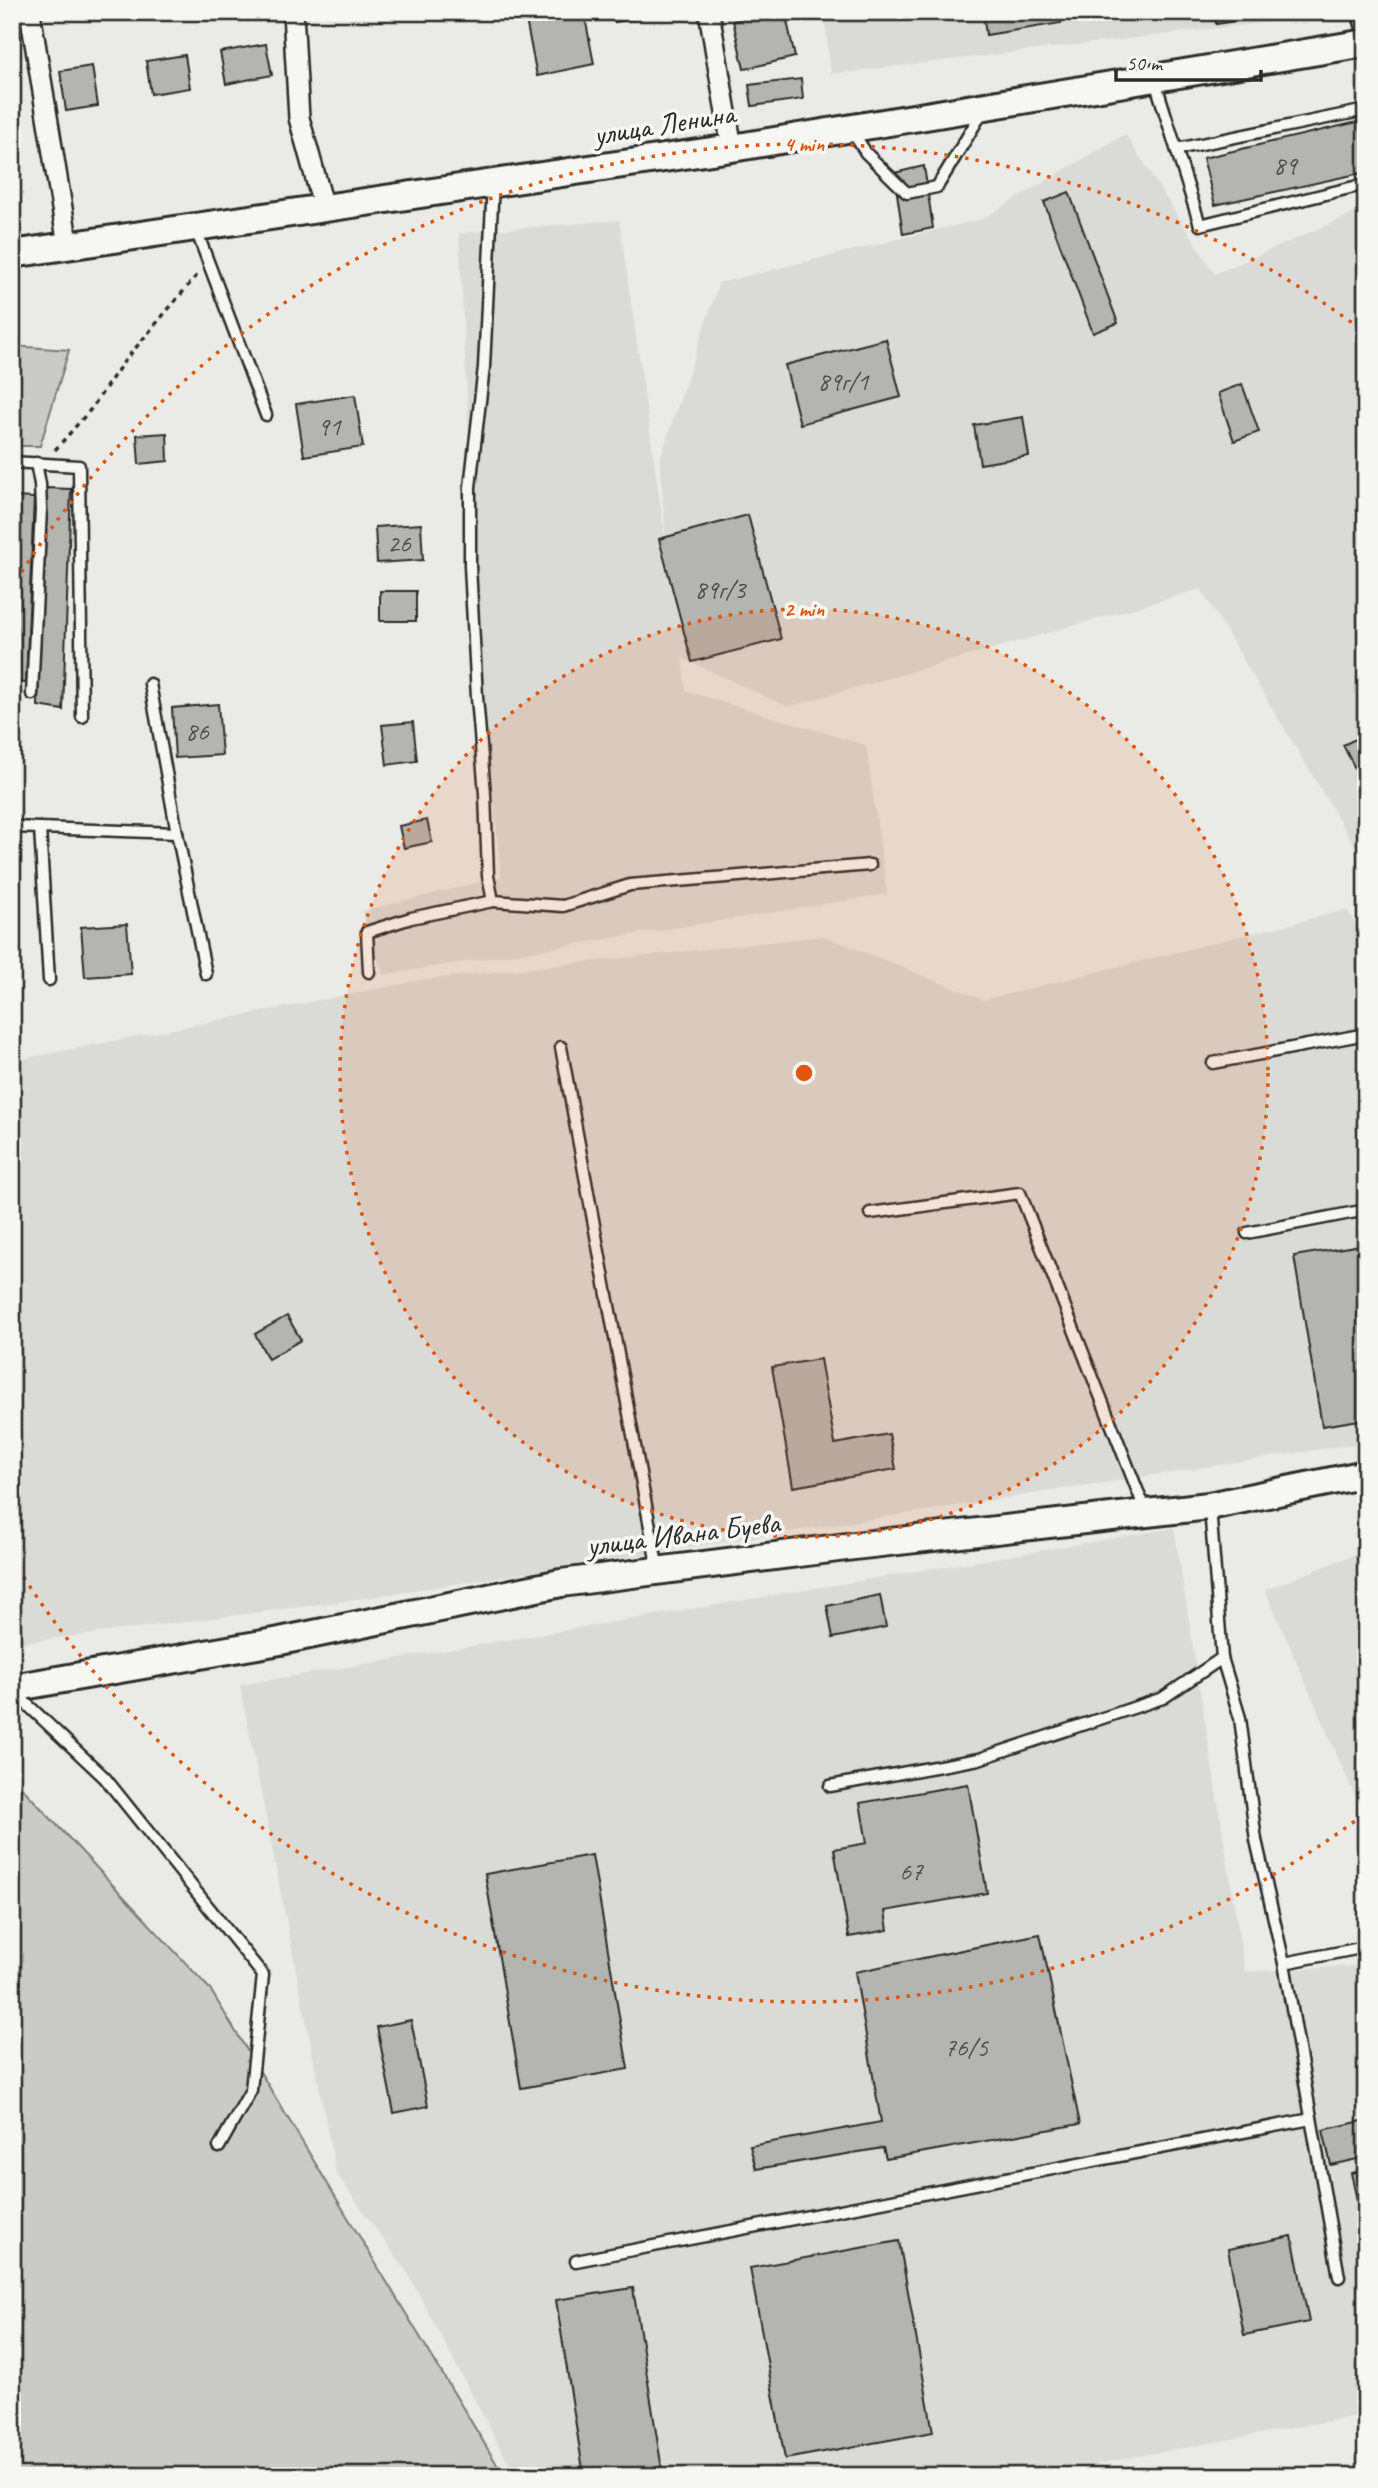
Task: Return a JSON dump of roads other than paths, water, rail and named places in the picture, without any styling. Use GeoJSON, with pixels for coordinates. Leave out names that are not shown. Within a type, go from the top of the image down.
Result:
{"type":"FeatureCollection","features":[{"type":"Feature","properties":{"kind":"main road","name":"улица Ленина"},"geometry":{"type":"LineString","coordinates":[[12,254],[732,148],[1366,43]]}},
{"type":"Feature","properties":{"kind":"main road","name":"улица Ивана Буева"},"geometry":{"type":"LineString","coordinates":[[12,1689],[280,1641],[561,1583],[1209,1506],[1366,1474]]}},
{"type":"Feature","properties":{"kind":"street"},"geometry":{"type":"LineString","coordinates":[[30,12],[68,245]]}},
{"type":"Feature","properties":{"kind":"street"},"geometry":{"type":"LineString","coordinates":[[293,12],[299,118],[324,208]]}},
{"type":"Feature","properties":{"kind":"street"},"geometry":{"type":"LineString","coordinates":[[709,12],[732,148]]}},
{"type":"Feature","properties":{"kind":"street"},"geometry":{"type":"LineString","coordinates":[[1362,12],[1366,26]]}},
{"type":"Feature","properties":{"kind":"lane"},"geometry":{"type":"LineString","coordinates":[[1154,78],[1200,225],[1366,184]]}},
{"type":"Feature","properties":{"kind":"lane"},"geometry":{"type":"LineString","coordinates":[[850,128],[866,153],[908,192],[937,187],[986,105]]}},
{"type":"Feature","properties":{"kind":"lane"},"geometry":{"type":"LineString","coordinates":[[1177,149],[1366,110]]}},
{"type":"Feature","properties":{"kind":"lane"},"geometry":{"type":"LineString","coordinates":[[493,183],[484,366],[470,487],[470,566],[477,697],[488,877],[493,901]]}},
{"type":"Feature","properties":{"kind":"lane"},"geometry":{"type":"LineString","coordinates":[[195,227],[266,415]]}},
{"type":"Feature","properties":{"kind":"lane"},"geometry":{"type":"LineString","coordinates":[[12,462],[79,466],[82,717]]}},
{"type":"Feature","properties":{"kind":"lane"},"geometry":{"type":"LineString","coordinates":[[32,694],[41,509],[40,464]]}},
{"type":"Feature","properties":{"kind":"lane"},"geometry":{"type":"LineString","coordinates":[[150,684],[206,974]]}},
{"type":"Feature","properties":{"kind":"lane"},"geometry":{"type":"LineString","coordinates":[[12,827],[177,833]]}},
{"type":"Feature","properties":{"kind":"lane"},"geometry":{"type":"LineString","coordinates":[[40,828],[49,980]]}},
{"type":"Feature","properties":{"kind":"lane"},"geometry":{"type":"LineString","coordinates":[[369,972],[367,932],[411,918],[493,901],[562,906],[630,886],[870,865]]}},
{"type":"Feature","properties":{"kind":"lane"},"geometry":{"type":"LineString","coordinates":[[1213,1063],[1366,1034]]}},
{"type":"Feature","properties":{"kind":"lane"},"geometry":{"type":"LineString","coordinates":[[561,1047],[659,1571]]}},
{"type":"Feature","properties":{"kind":"lane"},"geometry":{"type":"LineString","coordinates":[[870,1213],[1020,1193],[1146,1513]]}},
{"type":"Feature","properties":{"kind":"lane"},"geometry":{"type":"LineString","coordinates":[[1247,1233],[1366,1210]]}},
{"type":"Feature","properties":{"kind":"lane"},"geometry":{"type":"LineString","coordinates":[[1209,1506],[1222,1658],[1240,1718],[1256,1840],[1284,1963],[1339,2277]]}},
{"type":"Feature","properties":{"kind":"lane"},"geometry":{"type":"LineString","coordinates":[[830,1786],[979,1759],[1163,1698],[1222,1658]]}},
{"type":"Feature","properties":{"kind":"lane"},"geometry":{"type":"LineString","coordinates":[[12,1689],[105,1778],[263,1975],[251,2090],[219,2147]]}},
{"type":"Feature","properties":{"kind":"lane"},"geometry":{"type":"LineString","coordinates":[[1284,1963],[1366,1947]]}},
{"type":"Feature","properties":{"kind":"lane"},"geometry":{"type":"LineString","coordinates":[[576,2261],[1311,2119]]}}]}
